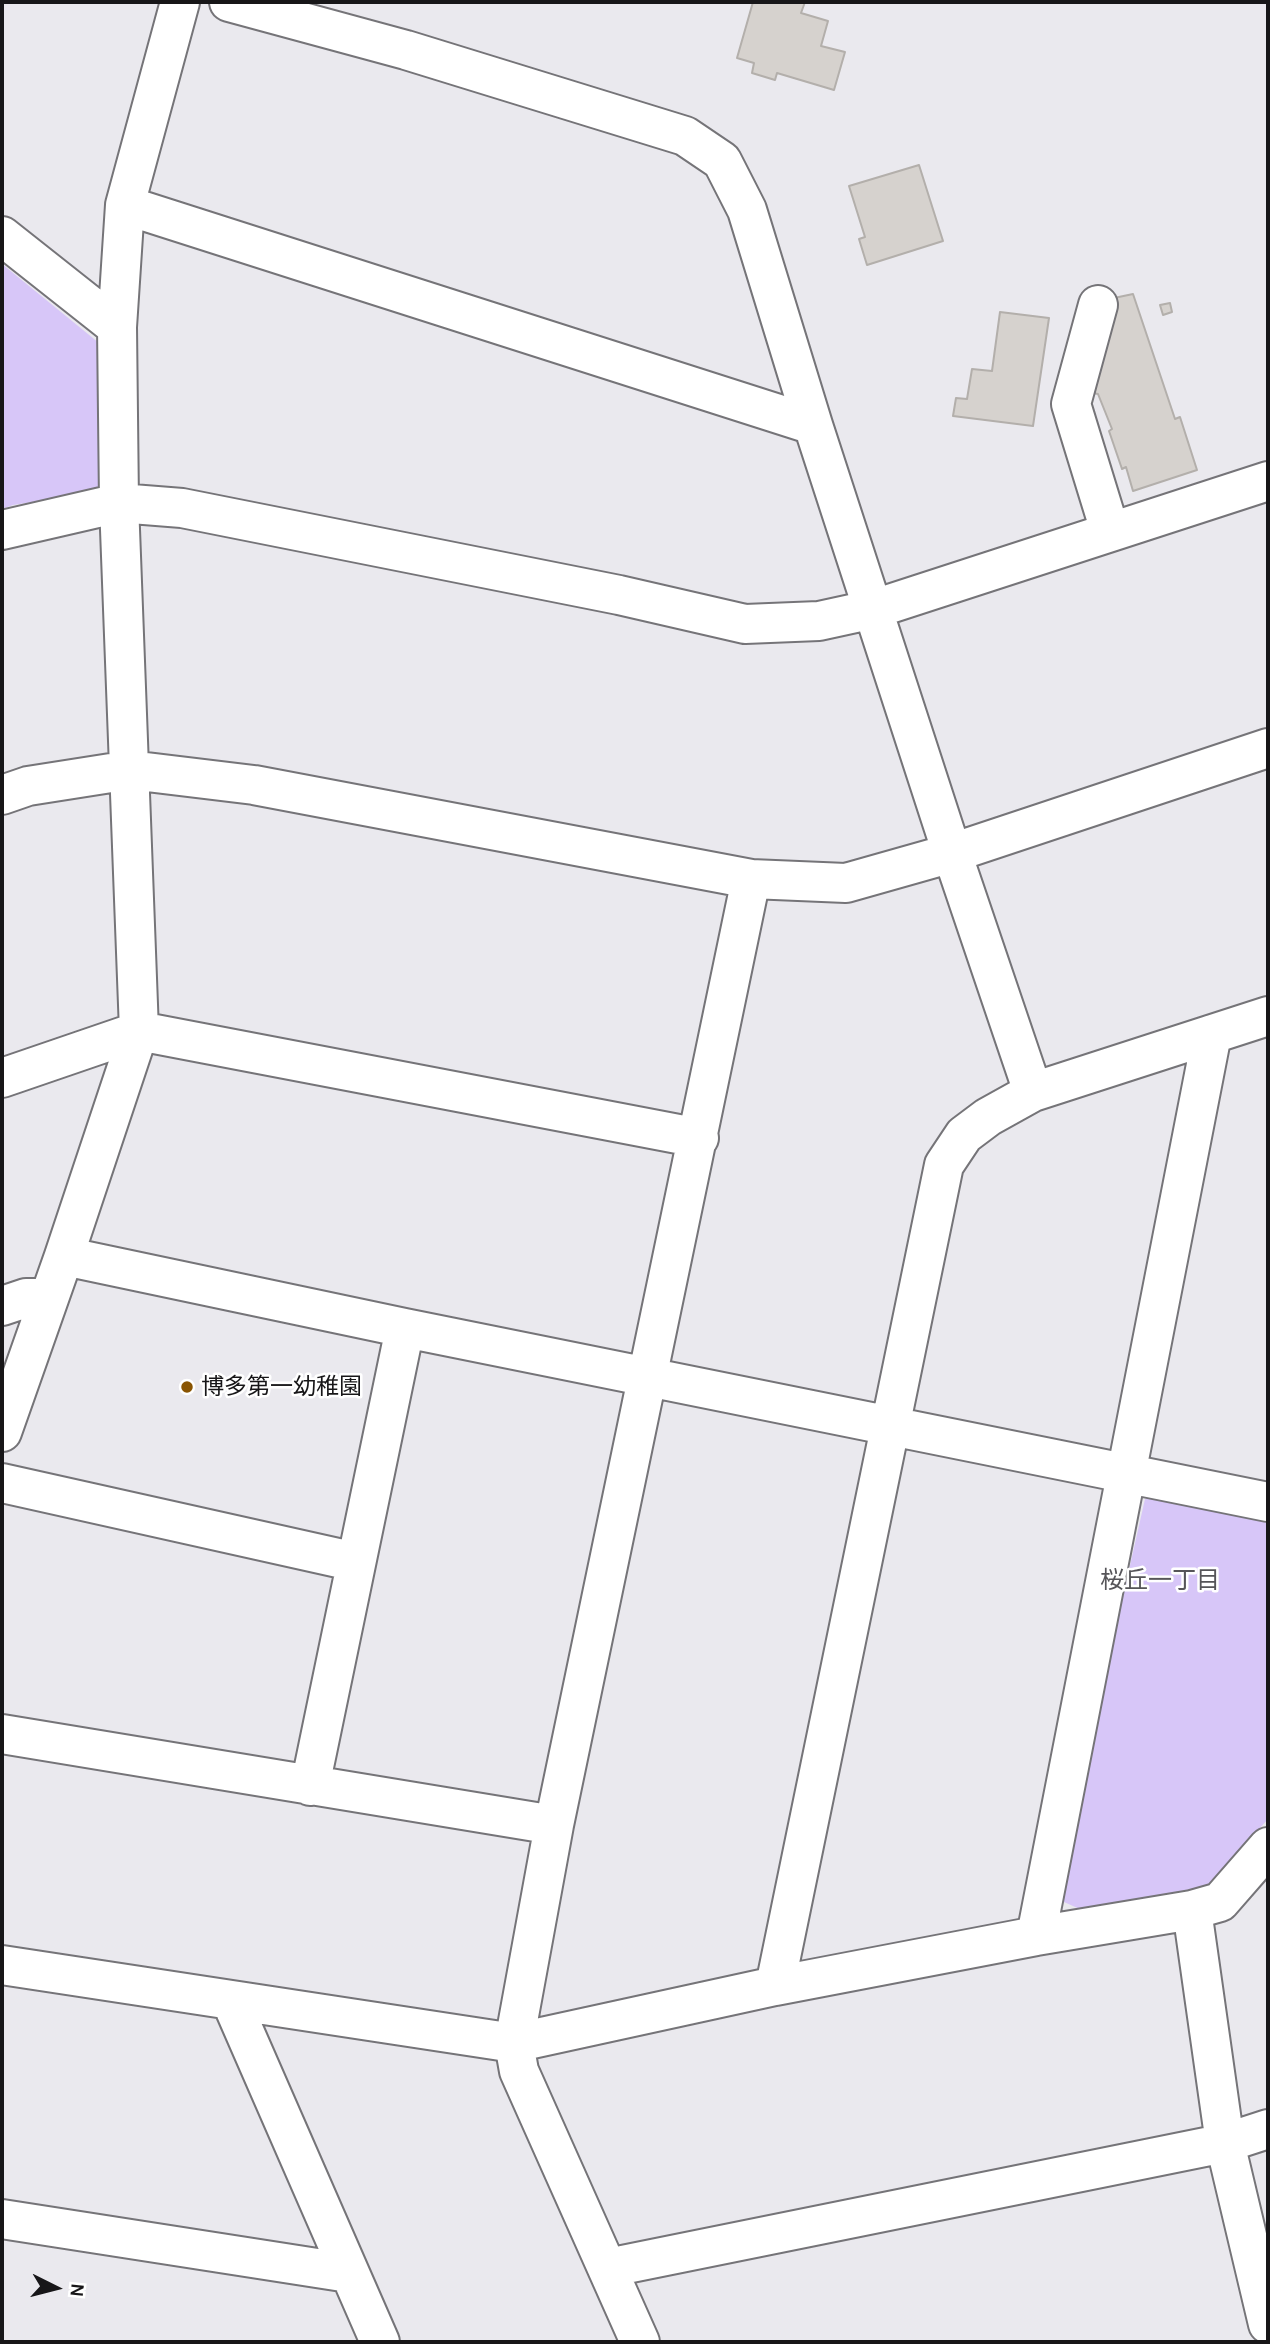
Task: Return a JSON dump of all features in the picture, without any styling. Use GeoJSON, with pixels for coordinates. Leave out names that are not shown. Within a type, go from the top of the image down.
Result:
{"type":"FeatureCollection","features":[{"type":"Feature","properties":{"kind":"street"},"geometry":{"type":"LineString","coordinates":[[2,1432],[139,1031],[119,503],[117,327],[125,205],[180,2]]}},
{"type":"Feature","properties":{"kind":"street"},"geometry":{"type":"LineString","coordinates":[[229,2],[406,50],[685,136],[722,161],[747,210],[813,425],[1033,1092]]}},
{"type":"Feature","properties":{"kind":"street"},"geometry":{"type":"LineString","coordinates":[[125,205],[813,425]]}},
{"type":"Feature","properties":{"kind":"street"},"geometry":{"type":"LineString","coordinates":[[2,236],[117,327]]}},
{"type":"Feature","properties":{"kind":"street"},"geometry":{"type":"LineString","coordinates":[[1098,305],[1071,404],[1110,531]]}},
{"type":"Feature","properties":{"kind":"street"},"geometry":{"type":"LineString","coordinates":[[2,530],[119,503],[182,508],[620,595],[745,624],[819,621],[874,609],[1268,481]]}},
{"type":"Feature","properties":{"kind":"street"},"geometry":{"type":"LineString","coordinates":[[2,795],[28,786],[130,770],[254,785],[751,879],[846,883],[952,853],[1268,748]]}},
{"type":"Feature","properties":{"kind":"street"},"geometry":{"type":"LineString","coordinates":[[640,2342],[519,2071],[514,2043],[554,1825],[751,879]]}},
{"type":"Feature","properties":{"kind":"street"},"geometry":{"type":"LineString","coordinates":[[775,1986],[888,1426],[944,1165],[964,1135],[988,1117],[1033,1092],[1268,1016]]}},
{"type":"Feature","properties":{"kind":"street"},"geometry":{"type":"LineString","coordinates":[[2,1078],[139,1031],[699,1138]]}},
{"type":"Feature","properties":{"kind":"street"},"geometry":{"type":"LineString","coordinates":[[1036,1936],[1212,1034]]}},
{"type":"Feature","properties":{"kind":"street"},"geometry":{"type":"LineString","coordinates":[[64,1256],[405,1328],[1268,1502]]}},
{"type":"Feature","properties":{"kind":"street"},"geometry":{"type":"LineString","coordinates":[[2,1307],[26,1298],[49,1298]]}},
{"type":"Feature","properties":{"kind":"street"},"geometry":{"type":"LineString","coordinates":[[310,1786],[405,1328]]}},
{"type":"Feature","properties":{"kind":"street"},"geometry":{"type":"LineString","coordinates":[[2,1483],[356,1562]]}},
{"type":"Feature","properties":{"kind":"street"},"geometry":{"type":"LineString","coordinates":[[2,1734],[554,1825]]}},
{"type":"Feature","properties":{"kind":"street"},"geometry":{"type":"LineString","coordinates":[[2,1965],[514,2043],[775,1986],[1036,1936],[1192,1910],[1220,1902],[1268,1847]]}},
{"type":"Feature","properties":{"kind":"street"},"geometry":{"type":"LineString","coordinates":[[1192,1910],[1225,2143],[1268,2324]]}},
{"type":"Feature","properties":{"kind":"street"},"geometry":{"type":"LineString","coordinates":[[231,2001],[380,2342]]}},
{"type":"Feature","properties":{"kind":"street"},"geometry":{"type":"LineString","coordinates":[[607,2268],[1225,2143],[1268,2129]]}},
{"type":"Feature","properties":{"kind":"street"},"geometry":{"type":"LineString","coordinates":[[2,2219],[349,2273]]}},
{"type":"Feature","properties":{"kind":"shaded area"},"geometry":{"type":"Polygon","coordinates":[[[2,264],[99,343],[105,491],[2,509],[2,264]]]}},
{"type":"Feature","properties":{"kind":"shaded area"},"geometry":{"type":"Polygon","coordinates":[[[1161,1493],[1268,1514],[1268,1819],[1208,1886],[1082,1910],[1055,1898],[1145,1499],[1161,1493]]]}},
{"type":"Feature","properties":{"kind":"building"},"geometry":{"type":"Polygon","coordinates":[[[753,2],[805,2],[801,13],[828,21],[821,46],[845,52],[834,90],[777,73],[775,80],[752,73],[754,63],[737,58],[753,2]]]}},
{"type":"Feature","properties":{"kind":"building"},"geometry":{"type":"Polygon","coordinates":[[[919,165],[943,241],[867,265],[859,239],[865,237],[849,186],[919,165]]]}},
{"type":"Feature","properties":{"kind":"building"},"geometry":{"type":"Polygon","coordinates":[[[1133,294],[1175,419],[1180,417],[1197,470],[1133,491],[1126,467],[1122,469],[1109,431],[1112,429],[1098,394],[1093,393],[1114,298],[1133,294]]]}},
{"type":"Feature","properties":{"kind":"building"},"geometry":{"type":"Polygon","coordinates":[[[1170,303],[1172,312],[1163,315],[1160,305],[1170,303]]]}},
{"type":"Feature","properties":{"kind":"building"},"geometry":{"type":"Polygon","coordinates":[[[1000,312],[1049,318],[1033,426],[953,416],[956,398],[967,399],[972,369],[992,371],[1000,312]]]}},
{"type":"Feature","properties":{"kind":"place","name":"博多第一幼稚園"},"geometry":{"type":"Point","coordinates":[187,1387]}},
{"type":"Feature","properties":{"kind":"district","name":"桜丘一丁目"},"geometry":{"type":"Point","coordinates":[1160,1581]}}]}
